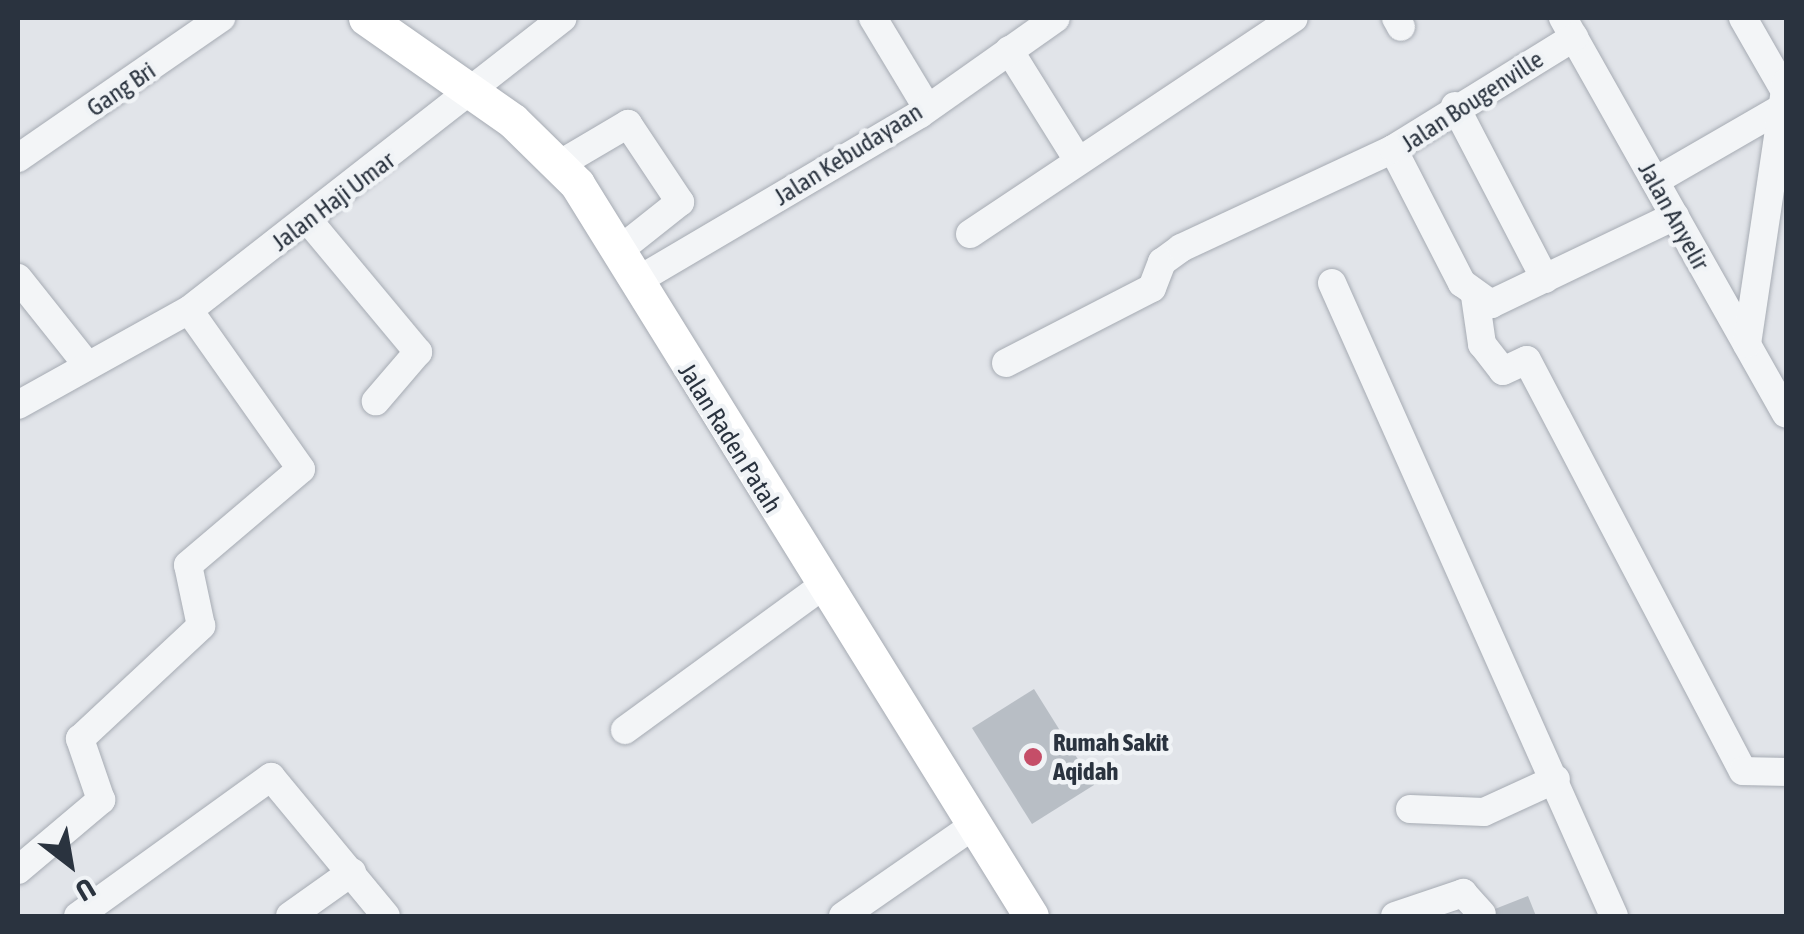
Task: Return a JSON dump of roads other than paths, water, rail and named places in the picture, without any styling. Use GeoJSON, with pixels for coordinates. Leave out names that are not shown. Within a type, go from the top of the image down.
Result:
{"type":"FeatureCollection","features":[{"type":"Feature","properties":{"kind":"main road","name":"Jalan Raden Patah"},"geometry":{"type":"LineString","coordinates":[[366,18],[476,92],[560,164],[1031,916]]}},
{"type":"Feature","properties":{"kind":"street","name":"Jalan Haji Umar"},"geometry":{"type":"LineString","coordinates":[[18,405],[189,310],[476,92],[562,18]]}},
{"type":"Feature","properties":{"kind":"street"},"geometry":{"type":"LineString","coordinates":[[874,18],[926,106]]}},
{"type":"Feature","properties":{"kind":"street","name":"Jalan Kebudayaan"},"geometry":{"type":"LineString","coordinates":[[626,267],[926,106],[1056,18]]}},
{"type":"Feature","properties":{"kind":"street"},"geometry":{"type":"LineString","coordinates":[[970,234],[1077,159],[1294,18]]}},
{"type":"Feature","properties":{"kind":"street"},"geometry":{"type":"LineString","coordinates":[[1743,18],[1786,94],[1752,353],[1786,365]]}},
{"type":"Feature","properties":{"kind":"street","name":"Gang Bri"},"geometry":{"type":"LineString","coordinates":[[18,158],[210,21]]}},
{"type":"Feature","properties":{"kind":"street","name":"Jalan Bougenville"},"geometry":{"type":"LineString","coordinates":[[1475,296],[1393,149],[1568,27]]}},
{"type":"Feature","properties":{"kind":"street","name":"Jalan Anyelir"},"geometry":{"type":"LineString","coordinates":[[1568,27],[1786,413]]}},
{"type":"Feature","properties":{"kind":"street"},"geometry":{"type":"LineString","coordinates":[[1009,50],[1077,159]]}},
{"type":"Feature","properties":{"kind":"street"},"geometry":{"type":"LineString","coordinates":[[1655,181],[1786,94]]}},
{"type":"Feature","properties":{"kind":"street"},"geometry":{"type":"LineString","coordinates":[[1455,106],[1546,279]]}},
{"type":"Feature","properties":{"kind":"street"},"geometry":{"type":"LineString","coordinates":[[560,164],[628,124],[680,202],[626,267]]}},
{"type":"Feature","properties":{"kind":"street"},"geometry":{"type":"LineString","coordinates":[[1006,363],[1152,288],[1166,257],[1393,149]]}},
{"type":"Feature","properties":{"kind":"street"},"geometry":{"type":"LineString","coordinates":[[1475,296],[1490,304],[1675,216]]}},
{"type":"Feature","properties":{"kind":"street"},"geometry":{"type":"LineString","coordinates":[[308,220],[418,352],[376,401]]}},
{"type":"Feature","properties":{"kind":"street"},"geometry":{"type":"LineString","coordinates":[[18,278],[88,366]]}},
{"type":"Feature","properties":{"kind":"street"},"geometry":{"type":"LineString","coordinates":[[1332,282],[1614,916]]}},
{"type":"Feature","properties":{"kind":"street"},"geometry":{"type":"LineString","coordinates":[[1475,296],[1482,344],[1503,371],[1527,360],[1743,770],[1786,772]]}},
{"type":"Feature","properties":{"kind":"street"},"geometry":{"type":"LineString","coordinates":[[18,870],[100,800],[80,739],[201,626],[188,566],[301,470],[189,310]]}},
{"type":"Feature","properties":{"kind":"street"},"geometry":{"type":"LineString","coordinates":[[625,730],[824,585]]}},
{"type":"Feature","properties":{"kind":"street"},"geometry":{"type":"LineString","coordinates":[[78,916],[271,776],[386,916]]}},
{"type":"Feature","properties":{"kind":"street"},"geometry":{"type":"LineString","coordinates":[[1410,809],[1484,812],[1556,779]]}},
{"type":"Feature","properties":{"kind":"street"},"geometry":{"type":"LineString","coordinates":[[843,916],[973,826]]}},
{"type":"Feature","properties":{"kind":"street"},"geometry":{"type":"LineString","coordinates":[[290,916],[352,872]]}},
{"type":"Feature","properties":{"kind":"street"},"geometry":{"type":"LineString","coordinates":[[1396,916],[1463,893],[1482,914]]}},
{"type":"Feature","properties":{"kind":"place","name":"Rumah Sakit Aqidah"},"geometry":{"type":"Point","coordinates":[1033,757]}}]}
